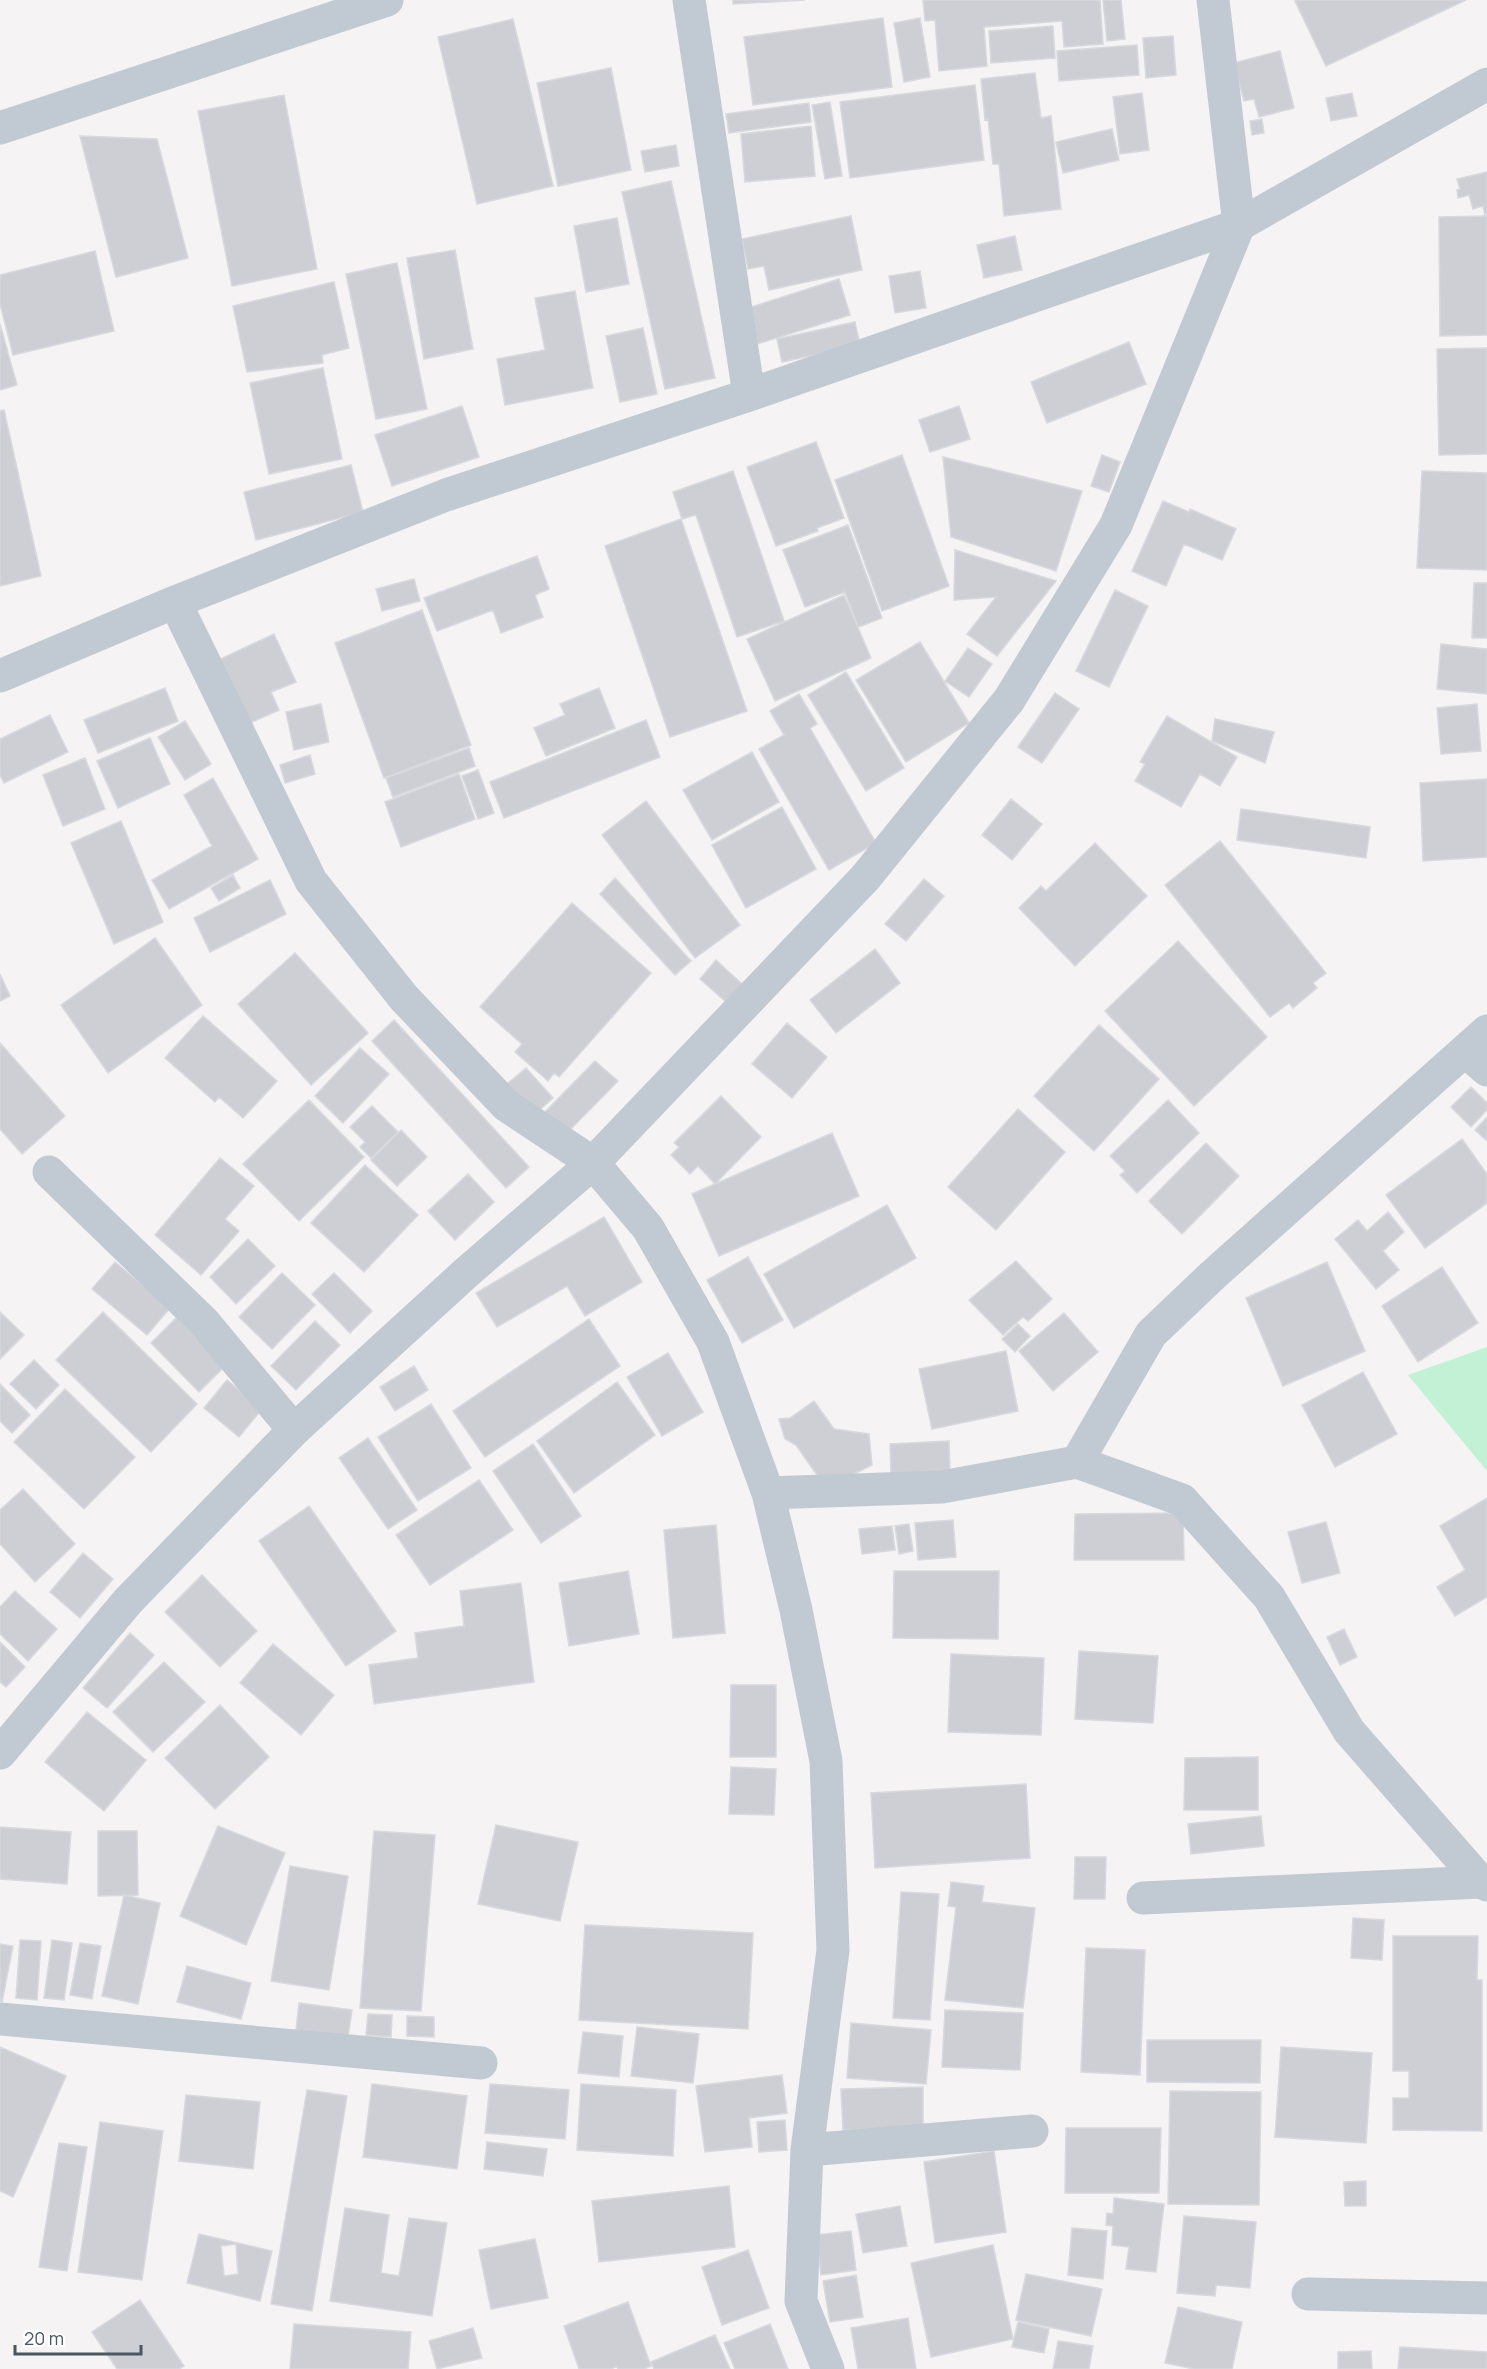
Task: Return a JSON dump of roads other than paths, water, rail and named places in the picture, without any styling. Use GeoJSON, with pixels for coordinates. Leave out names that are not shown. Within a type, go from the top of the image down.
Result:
{"type":"FeatureCollection","features":[{"type":"Feature","properties":{"kind":"street"},"geometry":{"type":"LineString","coordinates":[[0,128],[387,0]]}},
{"type":"Feature","properties":{"kind":"street"},"geometry":{"type":"LineString","coordinates":[[689,0],[749,395]]}},
{"type":"Feature","properties":{"kind":"street"},"geometry":{"type":"LineString","coordinates":[[0,1753],[128,1601],[294,1430],[467,1272],[593,1163],[865,878],[1010,700],[1116,525],[1239,225],[1213,0]]}},
{"type":"Feature","properties":{"kind":"street"},"geometry":{"type":"LineString","coordinates":[[0,676],[175,602],[446,495],[749,395],[1239,225],[1487,84]]}},
{"type":"Feature","properties":{"kind":"street"},"geometry":{"type":"LineString","coordinates":[[175,602],[311,881],[404,998],[507,1106],[593,1163],[648,1228],[713,1342],[768,1493],[796,1610],[826,1761],[833,1950],[807,2150],[801,2301],[828,2369]]}},
{"type":"Feature","properties":{"kind":"street"},"geometry":{"type":"LineString","coordinates":[[1077,1462],[1151,1334],[1213,1275],[1480,1051]]}},
{"type":"Feature","properties":{"kind":"street"},"geometry":{"type":"LineString","coordinates":[[50,1172],[204,1322],[294,1430]]}},
{"type":"Feature","properties":{"kind":"street"},"geometry":{"type":"LineString","coordinates":[[768,1493],[942,1487],[1077,1462],[1182,1500],[1269,1597],[1349,1731],[1484,1883]]}},
{"type":"Feature","properties":{"kind":"street"},"geometry":{"type":"LineString","coordinates":[[1143,1898],[1484,1883]]}},
{"type":"Feature","properties":{"kind":"street"},"geometry":{"type":"LineString","coordinates":[[0,2019],[481,2063]]}},
{"type":"Feature","properties":{"kind":"street"},"geometry":{"type":"LineString","coordinates":[[807,2150],[1032,2131]]}},
{"type":"Feature","properties":{"kind":"street"},"geometry":{"type":"LineString","coordinates":[[1308,2294],[1487,2298]]}}]}
